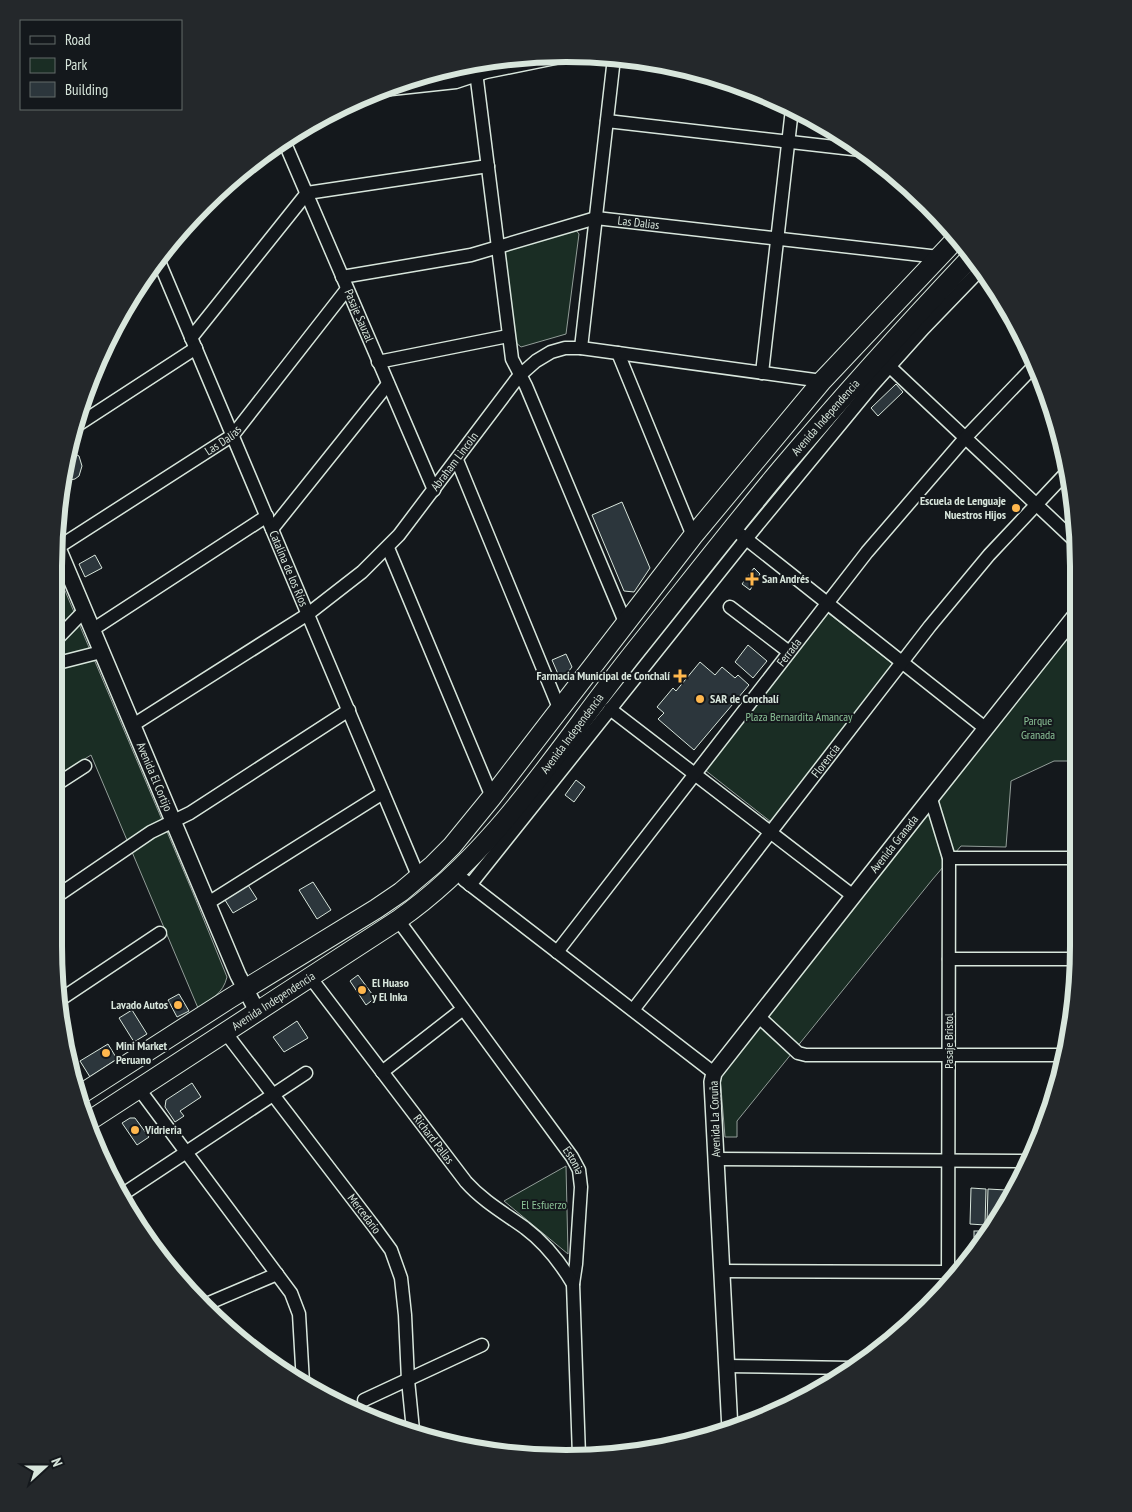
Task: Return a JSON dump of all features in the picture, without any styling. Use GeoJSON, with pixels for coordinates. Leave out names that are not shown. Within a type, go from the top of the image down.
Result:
{"type":"FeatureCollection","features":[{"type":"Feature","properties":{"kind":"main road","name":"Avenida Independencia"},"geometry":{"type":"LineString","coordinates":[[84,1092],[376,909],[419,878],[447,851],[492,797],[693,536],[822,381],[952,243]]}},
{"type":"Feature","properties":{"kind":"main road","name":"Avenida Independencia"},"geometry":{"type":"LineString","coordinates":[[93,1118],[420,904],[463,879],[474,856],[509,815],[594,702],[739,533],[847,392],[967,262]]}},
{"type":"Feature","properties":{"kind":"street"},"geometry":{"type":"LineString","coordinates":[[478,70],[486,72],[519,65]]}},
{"type":"Feature","properties":{"kind":"street"},"geometry":{"type":"LineString","coordinates":[[581,348],[613,65]]}},
{"type":"Feature","properties":{"kind":"street"},"geometry":{"type":"LineString","coordinates":[[412,87],[456,82],[474,71]]}},
{"type":"Feature","properties":{"kind":"street"},"geometry":{"type":"LineString","coordinates":[[476,71],[512,359],[526,386],[625,622]]}},
{"type":"Feature","properties":{"kind":"street"},"geometry":{"type":"LineString","coordinates":[[762,373],[791,115]]}},
{"type":"Feature","properties":{"kind":"street"},"geometry":{"type":"LineString","coordinates":[[607,120],[848,149]]}},
{"type":"Feature","properties":{"kind":"street","name":"Pasaje Sauzal"},"geometry":{"type":"LineString","coordinates":[[286,147],[434,490]]}},
{"type":"Feature","properties":{"kind":"street"},"geometry":{"type":"LineString","coordinates":[[85,420],[193,343],[306,193],[488,166]]}},
{"type":"Feature","properties":{"kind":"street","name":"Las Dalias"},"geometry":{"type":"LineString","coordinates":[[64,539],[233,436],[345,283],[471,255],[596,218],[939,257]]}},
{"type":"Feature","properties":{"kind":"street","name":"Catalina de los Ríos"},"geometry":{"type":"LineString","coordinates":[[161,267],[419,878]]}},
{"type":"Feature","properties":{"kind":"street","name":"Avenida Independencia"},"geometry":{"type":"LineString","coordinates":[[463,879],[610,709],[739,533],[889,366],[976,274]]}},
{"type":"Feature","properties":{"kind":"street"},"geometry":{"type":"LineString","coordinates":[[378,362],[508,336]]}},
{"type":"Feature","properties":{"kind":"street","name":"Abraham Lincoln"},"geometry":{"type":"LineString","coordinates":[[133,726],[308,614],[362,572],[388,548],[520,376],[536,361],[551,352],[565,348],[581,348],[822,381]]}},
{"type":"Feature","properties":{"kind":"street"},"geometry":{"type":"LineString","coordinates":[[618,353],[693,536]]}},
{"type":"Feature","properties":{"kind":"street"},"geometry":{"type":"LineString","coordinates":[[889,366],[1068,534]]}},
{"type":"Feature","properties":{"kind":"street","name":"Ferrada"},"geometry":{"type":"LineString","coordinates":[[557,952],[827,603],[908,502],[966,437],[1030,370]]}},
{"type":"Feature","properties":{"kind":"street"},"geometry":{"type":"LineString","coordinates":[[272,529],[388,384]]}},
{"type":"Feature","properties":{"kind":"street"},"geometry":{"type":"LineString","coordinates":[[457,460],[559,708]]}},
{"type":"Feature","properties":{"kind":"street","name":"Florencia"},"geometry":{"type":"LineString","coordinates":[[633,1010],[959,590],[1062,478]]}},
{"type":"Feature","properties":{"kind":"street"},"geometry":{"type":"LineString","coordinates":[[92,630],[267,516]]}},
{"type":"Feature","properties":{"kind":"street"},"geometry":{"type":"LineString","coordinates":[[739,533],[985,728]]}},
{"type":"Feature","properties":{"kind":"street"},"geometry":{"type":"LineString","coordinates":[[388,548],[492,797]]}},
{"type":"Feature","properties":{"kind":"street","name":"Avenida El Cortijo"},"geometry":{"type":"LineString","coordinates":[[62,559],[208,903],[257,1011]]}},
{"type":"Feature","properties":{"kind":"street"},"geometry":{"type":"LineString","coordinates":[[730,607],[789,652]]}},
{"type":"Feature","properties":{"kind":"street"},"geometry":{"type":"LineString","coordinates":[[62,633],[84,611]]}},
{"type":"Feature","properties":{"kind":"street","name":"Avenida Granada"},"geometry":{"type":"LineString","coordinates":[[714,1073],[1070,622]]}},
{"type":"Feature","properties":{"kind":"street"},"geometry":{"type":"LineString","coordinates":[[62,662],[101,652]]}},
{"type":"Feature","properties":{"kind":"street"},"geometry":{"type":"LineString","coordinates":[[610,709],[852,896]]}},
{"type":"Feature","properties":{"kind":"street"},"geometry":{"type":"LineString","coordinates":[[62,893],[151,832],[190,813],[349,710]]}},
{"type":"Feature","properties":{"kind":"street"},"geometry":{"type":"LineString","coordinates":[[62,777],[85,766]]}},
{"type":"Feature","properties":{"kind":"street"},"geometry":{"type":"LineString","coordinates":[[208,903],[383,793]]}},
{"type":"Feature","properties":{"kind":"street","name":"Pasaje Bristol"},"geometry":{"type":"LineString","coordinates":[[931,799],[949,858],[948,1272]]}},
{"type":"Feature","properties":{"kind":"street"},"geometry":{"type":"LineString","coordinates":[[949,858],[1070,858]]}},
{"type":"Feature","properties":{"kind":"street","name":"Avenida La Coruña"},"geometry":{"type":"LineString","coordinates":[[463,879],[714,1073],[712,1082],[730,1422]]}},
{"type":"Feature","properties":{"kind":"street","name":"Estonia"},"geometry":{"type":"LineString","coordinates":[[398,920],[572,1157],[579,1170],[581,1186],[573,1284],[579,1449]]}},
{"type":"Feature","properties":{"kind":"street"},"geometry":{"type":"LineString","coordinates":[[66,996],[160,933]]}},
{"type":"Feature","properties":{"kind":"street"},"geometry":{"type":"LineString","coordinates":[[949,959],[1069,959]]}},
{"type":"Feature","properties":{"kind":"street","name":"Richard Pallas"},"geometry":{"type":"LineString","coordinates":[[310,977],[466,1182],[483,1199],[536,1237],[557,1260],[573,1284]]}},
{"type":"Feature","properties":{"kind":"street"},"geometry":{"type":"LineString","coordinates":[[382,1072],[463,1009]]}},
{"type":"Feature","properties":{"kind":"street"},"geometry":{"type":"LineString","coordinates":[[758,1016],[801,1055],[1057,1055]]}},
{"type":"Feature","properties":{"kind":"street","name":"Mercedario"},"geometry":{"type":"LineString","coordinates":[[225,1032],[375,1228],[396,1260],[404,1300],[413,1425]]}},
{"type":"Feature","properties":{"kind":"street"},"geometry":{"type":"LineString","coordinates":[[127,1192],[306,1072]]}},
{"type":"Feature","properties":{"kind":"street"},"geometry":{"type":"LineString","coordinates":[[139,1088],[291,1293],[299,1314],[303,1376]]}},
{"type":"Feature","properties":{"kind":"street"},"geometry":{"type":"LineString","coordinates":[[716,1159],[1021,1161]]}},
{"type":"Feature","properties":{"kind":"street"},"geometry":{"type":"LineString","coordinates":[[722,1270],[948,1272]]}},
{"type":"Feature","properties":{"kind":"street"},"geometry":{"type":"LineString","coordinates":[[210,1302],[277,1274]]}},
{"type":"Feature","properties":{"kind":"street"},"geometry":{"type":"LineString","coordinates":[[364,1400],[482,1345]]}},
{"type":"Feature","properties":{"kind":"street"},"geometry":{"type":"LineString","coordinates":[[726,1366],[841,1368]]}},
{"type":"Feature","properties":{"kind":"green space"},"geometry":{"type":"Polygon","coordinates":[[[576,230],[579,234],[566,334],[521,347],[515,342],[504,248],[576,230]]]}},
{"type":"Feature","properties":{"kind":"green space"},"geometry":{"type":"Polygon","coordinates":[[[62,584],[227,977],[223,988],[212,999],[198,1008],[91,755],[62,773],[62,584]]]}},
{"type":"Feature","properties":{"kind":"green space","name":"Plaza Bernardita Amancay"},"geometry":{"type":"Polygon","coordinates":[[[828,613],[893,664],[771,822],[705,770],[828,613]]]}},
{"type":"Feature","properties":{"kind":"green space","name":"Parque Granada"},"geometry":{"type":"Polygon","coordinates":[[[1070,629],[1070,761],[1054,761],[1011,781],[1006,847],[961,846],[737,1121],[737,1137],[725,1137],[720,1076],[1070,629]]]}},
{"type":"Feature","properties":{"kind":"green space","name":"El Esfuerzo"},"geometry":{"type":"Polygon","coordinates":[[[566,1166],[568,1254],[504,1201],[566,1166]]]}},
{"type":"Feature","properties":{"kind":"building"},"geometry":{"type":"Polygon","coordinates":[[[896,384],[903,392],[878,416],[871,408],[896,384]]]}},
{"type":"Feature","properties":{"kind":"building"},"geometry":{"type":"Polygon","coordinates":[[[75,454],[79,456],[82,466],[79,476],[70,480],[75,454]]]}},
{"type":"Feature","properties":{"kind":"building"},"geometry":{"type":"Polygon","coordinates":[[[622,502],[650,568],[634,592],[624,591],[592,515],[622,502]]]}},
{"type":"Feature","properties":{"kind":"building"},"geometry":{"type":"Polygon","coordinates":[[[95,555],[102,568],[85,577],[79,564],[95,555]]]}},
{"type":"Feature","properties":{"kind":"building","name":"San Andrés"},"geometry":{"type":"Polygon","coordinates":[[[754,568],[760,574],[750,590],[742,584],[754,568]]]}},
{"type":"Feature","properties":{"kind":"building"},"geometry":{"type":"Polygon","coordinates":[[[748,645],[767,661],[753,678],[735,662],[748,645]]]}},
{"type":"Feature","properties":{"kind":"building"},"geometry":{"type":"Polygon","coordinates":[[[566,654],[572,667],[561,681],[552,660],[566,654]]]}},
{"type":"Feature","properties":{"kind":"building","name":"SAR de Conchalí"},"geometry":{"type":"Polygon","coordinates":[[[700,662],[715,675],[722,667],[735,678],[738,675],[749,685],[694,750],[658,719],[664,713],[657,707],[673,688],[676,691],[700,662]]]}},
{"type":"Feature","properties":{"kind":"building"},"geometry":{"type":"Polygon","coordinates":[[[576,780],[585,787],[574,802],[565,795],[576,780]]]}},
{"type":"Feature","properties":{"kind":"building"},"geometry":{"type":"Polygon","coordinates":[[[313,882],[331,910],[317,919],[299,890],[313,882]]]}},
{"type":"Feature","properties":{"kind":"building"},"geometry":{"type":"Polygon","coordinates":[[[248,885],[257,899],[233,913],[225,900],[248,885]]]}},
{"type":"Feature","properties":{"kind":"building","name":"El Huaso y El Inka"},"geometry":{"type":"Polygon","coordinates":[[[358,975],[375,998],[366,1005],[350,981],[358,975]]]}},
{"type":"Feature","properties":{"kind":"building","name":"Lavado Autos"},"geometry":{"type":"Polygon","coordinates":[[[179,994],[189,1011],[177,1017],[168,1000],[179,994]]]}},
{"type":"Feature","properties":{"kind":"building"},"geometry":{"type":"Polygon","coordinates":[[[132,1010],[147,1034],[134,1042],[119,1018],[132,1010]]]}},
{"type":"Feature","properties":{"kind":"building"},"geometry":{"type":"Polygon","coordinates":[[[297,1021],[308,1038],[284,1052],[273,1037],[297,1021]]]}},
{"type":"Feature","properties":{"kind":"building"},"geometry":{"type":"Polygon","coordinates":[[[108,1044],[117,1059],[90,1077],[80,1061],[108,1044]]]}},
{"type":"Feature","properties":{"kind":"building"},"geometry":{"type":"Polygon","coordinates":[[[192,1083],[201,1097],[180,1111],[184,1116],[175,1122],[165,1107],[166,1100],[192,1083]]]}},
{"type":"Feature","properties":{"kind":"building","name":"Vidrieria"},"geometry":{"type":"Polygon","coordinates":[[[130,1118],[135,1118],[149,1137],[137,1145],[122,1123],[130,1118]]]}},
{"type":"Feature","properties":{"kind":"building"},"geometry":{"type":"Polygon","coordinates":[[[971,1188],[986,1189],[985,1225],[970,1224],[971,1188]]]}},
{"type":"Feature","properties":{"kind":"building"},"geometry":{"type":"Polygon","coordinates":[[[988,1189],[1006,1190],[988,1221],[988,1189]]]}},
{"type":"Feature","properties":{"kind":"building"},"geometry":{"type":"Polygon","coordinates":[[[974,1231],[981,1231],[977,1237],[974,1237],[974,1231]]]}},
{"type":"Feature","properties":{"kind":"place","name":"Escuela de Lenguaje Nuestros Hijos"},"geometry":{"type":"Point","coordinates":[1016,508]}},
{"type":"Feature","properties":{"kind":"place","name":"San Andrés"},"geometry":{"type":"Point","coordinates":[752,579]}},
{"type":"Feature","properties":{"kind":"place","name":"Farmacia Municipal de Conchalí"},"geometry":{"type":"Point","coordinates":[680,676]}},
{"type":"Feature","properties":{"kind":"place","name":"SAR de Conchalí"},"geometry":{"type":"Point","coordinates":[700,699]}},
{"type":"Feature","properties":{"kind":"place","name":"El Huaso y El Inka"},"geometry":{"type":"Point","coordinates":[362,990]}},
{"type":"Feature","properties":{"kind":"place","name":"Lavado Autos"},"geometry":{"type":"Point","coordinates":[178,1005]}},
{"type":"Feature","properties":{"kind":"place","name":"Mini Market Peruano"},"geometry":{"type":"Point","coordinates":[106,1053]}},
{"type":"Feature","properties":{"kind":"place","name":"Vidrieria"},"geometry":{"type":"Point","coordinates":[135,1130]}}]}
